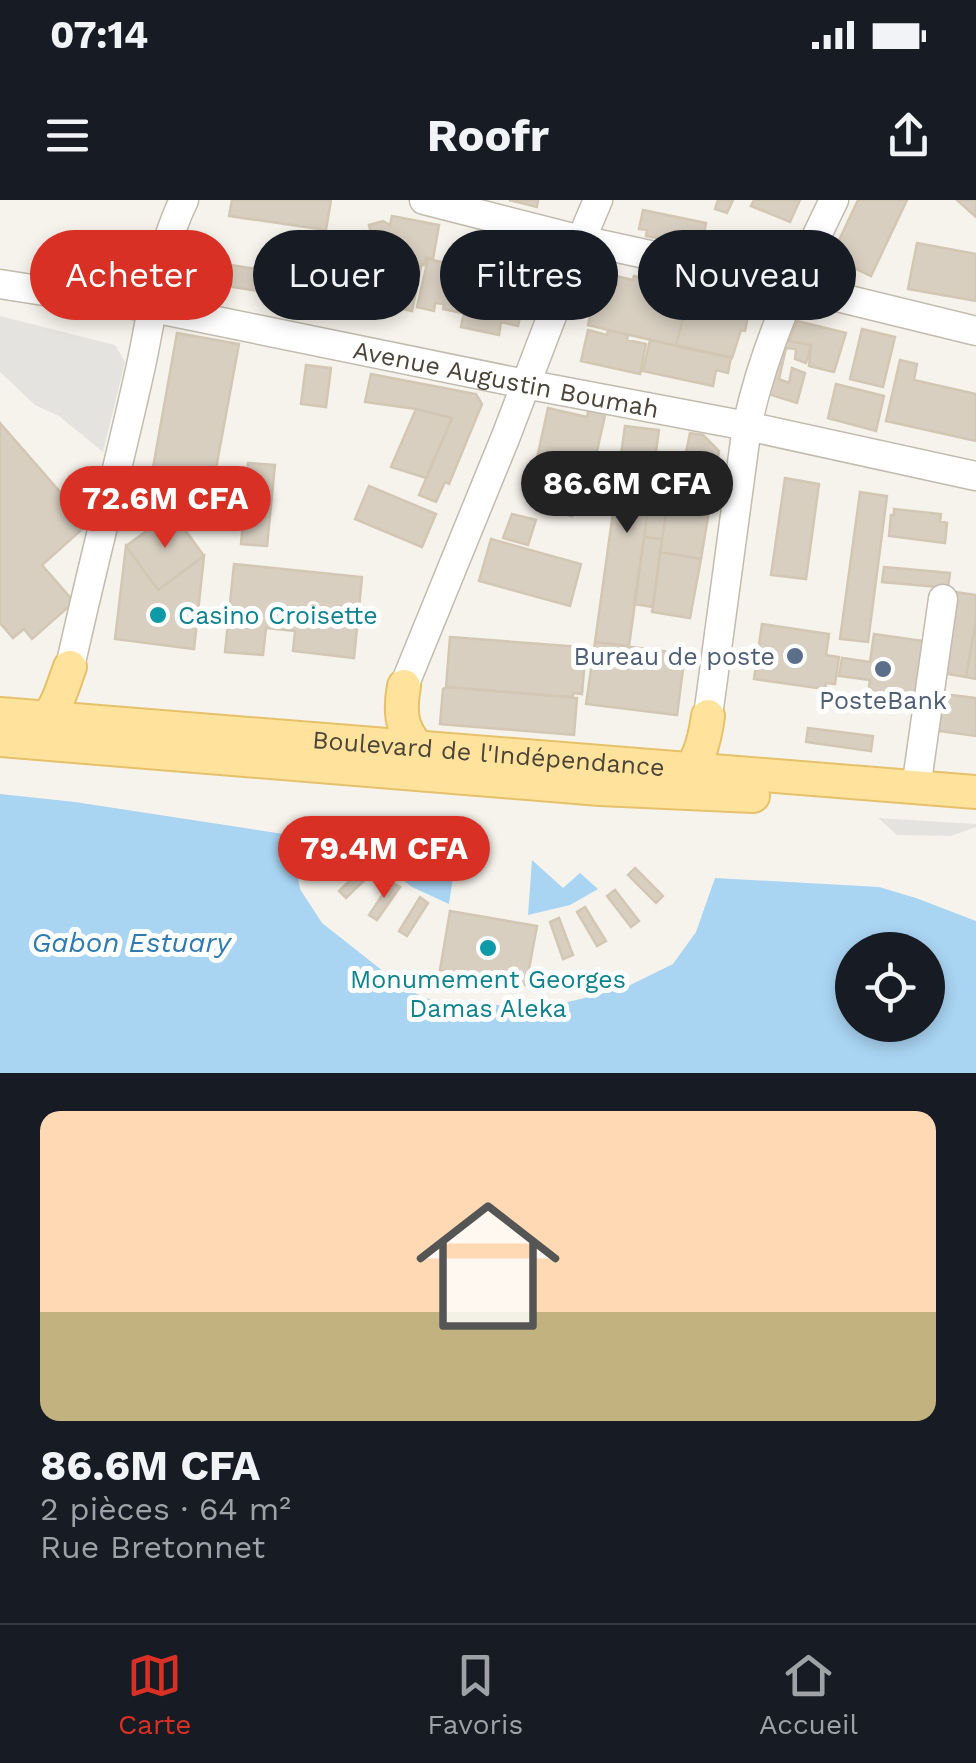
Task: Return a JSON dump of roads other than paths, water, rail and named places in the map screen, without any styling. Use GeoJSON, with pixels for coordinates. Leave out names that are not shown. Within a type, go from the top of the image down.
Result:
{"type":"FeatureCollection","features":[{"type":"Feature","properties":{"kind":"main road"},"geometry":{"type":"LineString","coordinates":[[0,725],[38,726],[48,718],[70,667]]}},
{"type":"Feature","properties":{"kind":"main road"},"geometry":{"type":"LineString","coordinates":[[70,667],[74,698],[99,723]]}},
{"type":"Feature","properties":{"kind":"main road"},"geometry":{"type":"LineString","coordinates":[[337,740],[365,732],[378,723],[404,686]]}},
{"type":"Feature","properties":{"kind":"main road"},"geometry":{"type":"LineString","coordinates":[[404,686],[400,705],[404,728],[426,757],[439,763],[482,766],[508,782],[540,771],[674,782],[691,770],[708,716]]}},
{"type":"Feature","properties":{"kind":"main road","name":"Boulevard de l'Indépendance"},"geometry":{"type":"LineString","coordinates":[[0,714],[976,792]]}},
{"type":"Feature","properties":{"kind":"main road"},"geometry":{"type":"LineString","coordinates":[[708,716],[718,750],[741,774]]}},
{"type":"Feature","properties":{"kind":"main road","name":"Boulevard de l'Indépendance"},"geometry":{"type":"LineString","coordinates":[[0,740],[600,789],[976,810]]}},
{"type":"Feature","properties":{"kind":"street"},"geometry":{"type":"LineString","coordinates":[[172,230],[184,200]]}},
{"type":"Feature","properties":{"kind":"street"},"geometry":{"type":"LineString","coordinates":[[424,200],[542,230]]}},
{"type":"Feature","properties":{"kind":"street"},"geometry":{"type":"LineString","coordinates":[[585,230],[598,200]]}},
{"type":"Feature","properties":{"kind":"street"},"geometry":{"type":"LineString","coordinates":[[819,230],[834,200]]}},
{"type":"Feature","properties":{"kind":"street","name":"Avenue Augustin Boumah"},"geometry":{"type":"LineString","coordinates":[[0,284],[30,289]]}},
{"type":"Feature","properties":{"kind":"street"},"geometry":{"type":"LineString","coordinates":[[856,302],[976,331]]}},
{"type":"Feature","properties":{"kind":"street"},"geometry":{"type":"LineString","coordinates":[[70,667],[150,320]]}},
{"type":"Feature","properties":{"kind":"street","name":"Avenue Augustin Boumah"},"geometry":{"type":"LineString","coordinates":[[212,320],[747,426],[976,476]]}},
{"type":"Feature","properties":{"kind":"street"},"geometry":{"type":"LineString","coordinates":[[404,686],[550,320]]}},
{"type":"Feature","properties":{"kind":"street"},"geometry":{"type":"LineString","coordinates":[[708,716],[747,426],[757,383],[780,320]]}},
{"type":"Feature","properties":{"kind":"street"},"geometry":{"type":"LineString","coordinates":[[916,788],[943,599]]}},
{"type":"Feature","properties":{"kind":"water","name":"Gabon Estuary"},"geometry":{"type":"Polygon","coordinates":[[[0,794],[290,835],[300,889],[322,923],[407,990],[441,1004],[552,1006],[624,988],[673,964],[696,932],[715,878],[879,887],[976,921],[976,1073],[0,1073],[0,794]]]}},
{"type":"Feature","properties":{"kind":"water"},"geometry":{"type":"Polygon","coordinates":[[[457,850],[449,904],[412,887],[386,867],[406,855],[416,870],[457,850]]]}},
{"type":"Feature","properties":{"kind":"water"},"geometry":{"type":"Polygon","coordinates":[[[532,860],[563,888],[580,873],[598,889],[570,905],[528,915],[532,860]]]}},
{"type":"Feature","properties":{"kind":"place","name":"Casino Croisette"},"geometry":{"type":"Point","coordinates":[158,615]}},
{"type":"Feature","properties":{"kind":"place","name":"Bureau de poste"},"geometry":{"type":"Point","coordinates":[795,656]}},
{"type":"Feature","properties":{"kind":"place","name":"PosteBank"},"geometry":{"type":"Point","coordinates":[883,669]}},
{"type":"Feature","properties":{"kind":"place","name":"Monumement Georges Damas Aleka"},"geometry":{"type":"Point","coordinates":[488,948]}}]}
